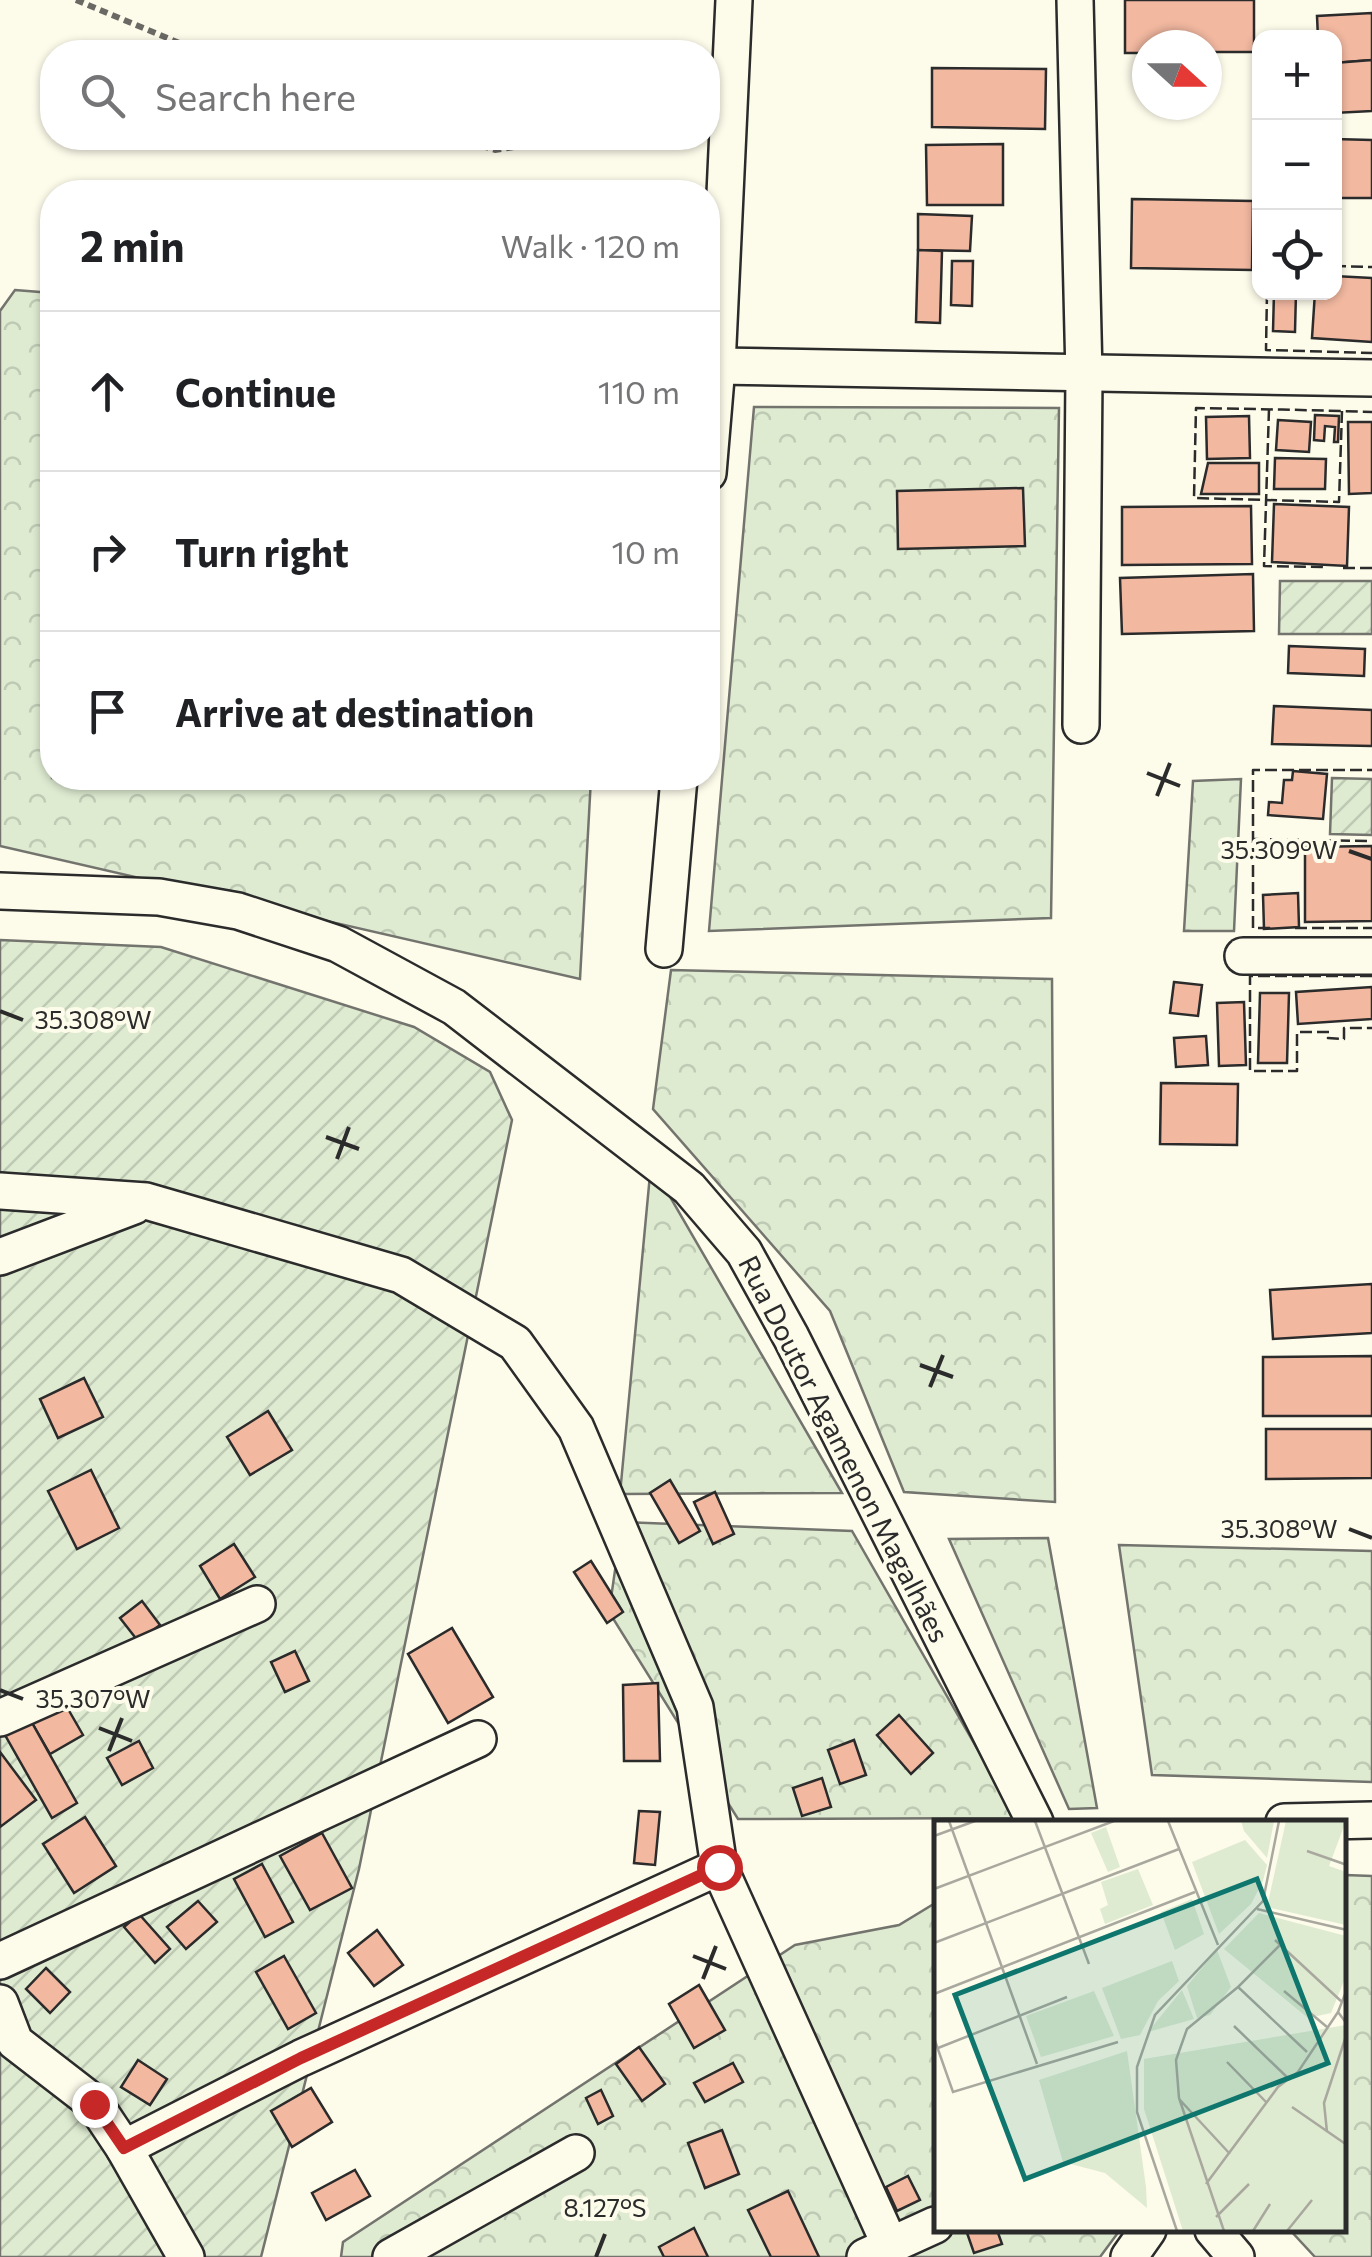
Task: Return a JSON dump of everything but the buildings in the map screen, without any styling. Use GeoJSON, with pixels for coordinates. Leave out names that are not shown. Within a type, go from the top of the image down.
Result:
{"type":"FeatureCollection","features":[{"type":"Feature","properties":{"kind":"street"},"geometry":{"type":"LineString","coordinates":[[720,301],[734,0]]}},
{"type":"Feature","properties":{"kind":"street"},"geometry":{"type":"LineString","coordinates":[[1075,0],[1084,375],[1080,725]]}},
{"type":"Feature","properties":{"kind":"street"},"geometry":{"type":"LineString","coordinates":[[720,366],[1372,378]]}},
{"type":"Feature","properties":{"kind":"street"},"geometry":{"type":"LineString","coordinates":[[664,949],[679,790]]}},
{"type":"Feature","properties":{"kind":"street","name":"Rua Doutor Agamenon Magalhães"},"geometry":{"type":"LineString","coordinates":[[0,891],[159,897],[238,911],[338,944],[454,1007],[689,1188],[744,1252],[791,1337],[1033,1820]]}},
{"type":"Feature","properties":{"kind":"street"},"geometry":{"type":"LineString","coordinates":[[1243,956],[1372,956]]}},
{"type":"Feature","properties":{"kind":"street"},"geometry":{"type":"LineString","coordinates":[[0,1190],[146,1201],[401,1275],[515,1343],[576,1428],[696,1707],[719,1867],[877,2251],[934,2224]]}},
{"type":"Feature","properties":{"kind":"street"},"geometry":{"type":"LineString","coordinates":[[0,1257],[146,1201]]}},
{"type":"Feature","properties":{"kind":"street"},"geometry":{"type":"LineString","coordinates":[[0,1718],[257,1604]]}},
{"type":"Feature","properties":{"kind":"street"},"geometry":{"type":"LineString","coordinates":[[0,1961],[478,1739]]}},
{"type":"Feature","properties":{"kind":"street"},"geometry":{"type":"LineString","coordinates":[[1347,1821],[1372,1820]]}},
{"type":"Feature","properties":{"kind":"street"},"geometry":{"type":"LineString","coordinates":[[124,2148],[301,2058],[719,1867]]}},
{"type":"Feature","properties":{"kind":"street"},"geometry":{"type":"LineString","coordinates":[[0,2003],[16,2042],[94,2104],[124,2148],[186,2257]]}},
{"type":"Feature","properties":{"kind":"street"},"geometry":{"type":"LineString","coordinates":[[391,2257],[576,2153]]}},
{"type":"Feature","properties":{"kind":"street"},"geometry":{"type":"LineString","coordinates":[[1129,2257],[1147,2232]]}},
{"type":"Feature","properties":{"kind":"street"},"geometry":{"type":"LineString","coordinates":[[1214,2232],[1236,2257]]}},
{"type":"Feature","properties":{"kind":"path"},"geometry":{"type":"LineString","coordinates":[[76,0],[172,40]]}},
{"type":"Feature","properties":{"kind":"green space"},"geometry":{"type":"Polygon","coordinates":[[[15,290],[40,292],[40,790],[590,790],[580,979],[0,846],[0,311],[15,290]]]}},
{"type":"Feature","properties":{"kind":"green space"},"geometry":{"type":"Polygon","coordinates":[[[754,407],[1059,408],[1051,918],[709,931],[754,407]]]}},
{"type":"Feature","properties":{"kind":"green space"},"geometry":{"type":"Polygon","coordinates":[[[1280,581],[1372,581],[1372,634],[1279,634],[1280,581]]]}},
{"type":"Feature","properties":{"kind":"green space"},"geometry":{"type":"Polygon","coordinates":[[[1332,778],[1372,779],[1372,835],[1330,834],[1332,778]]]}},
{"type":"Feature","properties":{"kind":"green space"},"geometry":{"type":"Polygon","coordinates":[[[1241,779],[1234,931],[1184,931],[1193,781],[1241,779]]]}},
{"type":"Feature","properties":{"kind":"green space"},"geometry":{"type":"Polygon","coordinates":[[[0,940],[161,947],[414,1027],[490,1072],[512,1120],[359,1869],[261,2257],[0,2257],[0,940]]]}},
{"type":"Feature","properties":{"kind":"green space"},"geometry":{"type":"Polygon","coordinates":[[[671,970],[1052,979],[1055,1502],[904,1492],[830,1311],[653,1109],[671,970]]]}},
{"type":"Feature","properties":{"kind":"green space"},"geometry":{"type":"Polygon","coordinates":[[[651,1164],[842,1493],[620,1494],[651,1164]]]}},
{"type":"Feature","properties":{"kind":"green space"},"geometry":{"type":"Polygon","coordinates":[[[622,1522],[852,1531],[1017,1818],[738,1819],[609,1612],[622,1522]]]}},
{"type":"Feature","properties":{"kind":"green space"},"geometry":{"type":"Polygon","coordinates":[[[1048,1538],[1097,1808],[1069,1809],[949,1539],[1048,1538]]]}},
{"type":"Feature","properties":{"kind":"green space"},"geometry":{"type":"Polygon","coordinates":[[[1119,1545],[1372,1551],[1372,1782],[1152,1775],[1119,1545]]]}},
{"type":"Feature","properties":{"kind":"green space"},"geometry":{"type":"Polygon","coordinates":[[[1347,1875],[1372,1876],[1372,2257],[1315,2257],[1292,2232],[1347,2232],[1347,1875]]]}},
{"type":"Feature","properties":{"kind":"green space"},"geometry":{"type":"Polygon","coordinates":[[[934,1904],[934,2232],[1119,2232],[1100,2257],[341,2257],[343,2242],[795,1945],[899,1925],[934,1904]]]}},
{"type":"Feature","properties":{"kind":"fence"},"geometry":{"type":"LineString","coordinates":[[1342,266],[1372,267]]}},
{"type":"Feature","properties":{"kind":"fence"},"geometry":{"type":"LineString","coordinates":[[1267,300],[1266,350],[1372,353]]}},
{"type":"Feature","properties":{"kind":"fence"},"geometry":{"type":"LineString","coordinates":[[1342,411],[1339,502],[1194,498],[1196,408],[1306,410],[1328,411],[1350,411],[1372,412]]}},
{"type":"Feature","properties":{"kind":"fence"},"geometry":{"type":"LineString","coordinates":[[1269,409],[1264,566],[1323,567]]}},
{"type":"Feature","properties":{"kind":"fence"},"geometry":{"type":"LineString","coordinates":[[1343,568],[1372,568]]}},
{"type":"Feature","properties":{"kind":"fence"},"geometry":{"type":"LineString","coordinates":[[1270,928],[1253,928],[1253,770],[1372,770]]}},
{"type":"Feature","properties":{"kind":"fence"},"geometry":{"type":"LineString","coordinates":[[1253,839],[1372,841]]}},
{"type":"Feature","properties":{"kind":"fence"},"geometry":{"type":"LineString","coordinates":[[1295,928],[1372,928]]}},
{"type":"Feature","properties":{"kind":"fence"},"geometry":{"type":"LineString","coordinates":[[1372,976],[1250,976],[1250,1071],[1297,1071],[1297,1032],[1329,1032],[1328,1038],[1344,1039],[1344,1028],[1372,1028]]}},
{"type":"Feature","properties":{"kind":"route"},"geometry":{"type":"LineString","coordinates":[[94,2104],[124,2148],[301,2058],[719,1867]]}}]}
